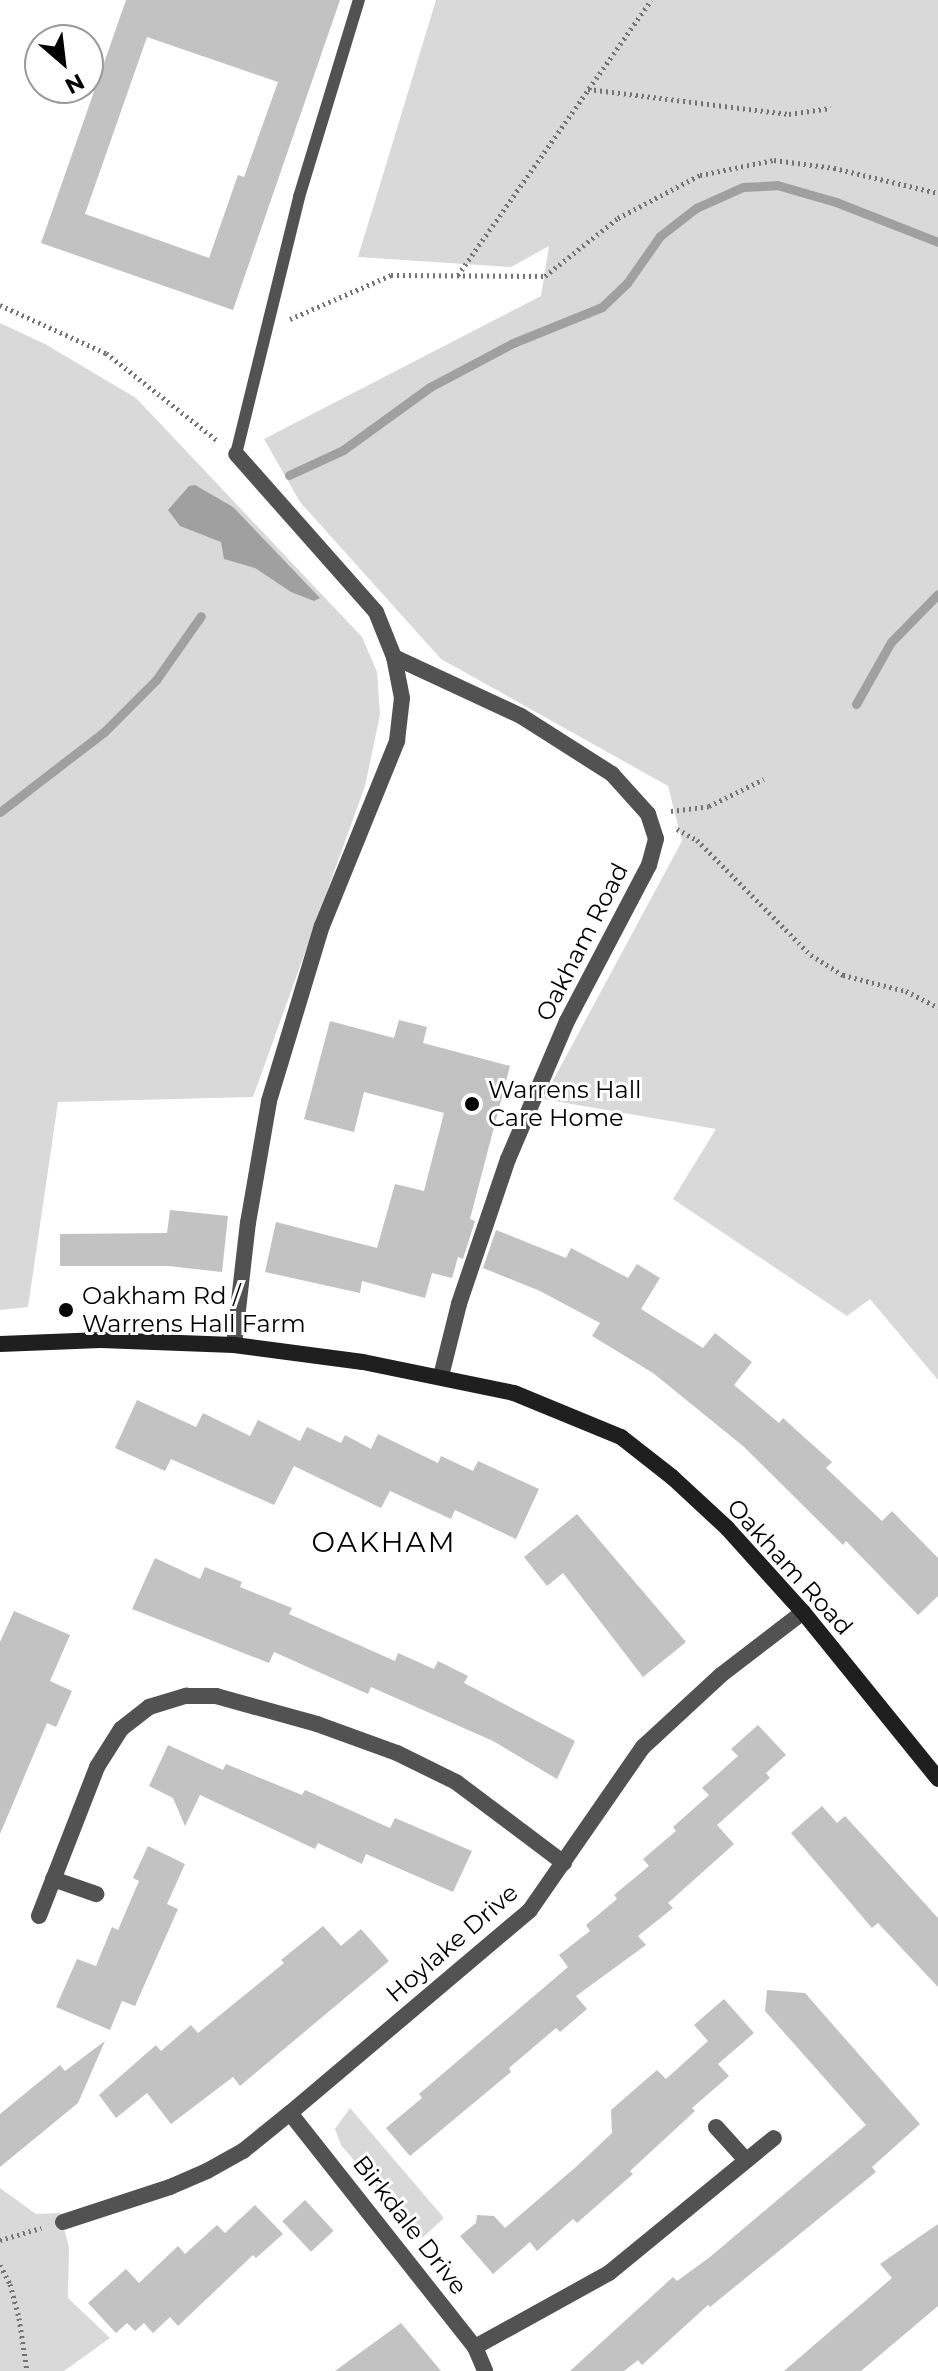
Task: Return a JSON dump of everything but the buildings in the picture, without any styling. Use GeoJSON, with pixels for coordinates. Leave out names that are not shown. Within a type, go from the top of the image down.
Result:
{"type":"FeatureCollection","features":[{"type":"Feature","properties":{"kind":"street"},"geometry":{"type":"LineString","coordinates":[[234,1345],[248,1223],[269,1101],[322,926],[397,741],[402,698],[394,657],[376,612],[236,454]]}},
{"type":"Feature","properties":{"kind":"street"},"geometry":{"type":"LineString","coordinates":[[394,657],[521,716],[612,774],[648,814]]}},
{"type":"Feature","properties":{"kind":"street","name":"Oakham Road"},"geometry":{"type":"LineString","coordinates":[[441,1376],[459,1304],[508,1159],[567,1021],[649,865],[656,839],[648,814]]}},
{"type":"Feature","properties":{"kind":"street","name":"Oakham Road"},"geometry":{"type":"LineString","coordinates":[[0,1344],[101,1340],[234,1345],[441,1376],[514,1393],[621,1437],[672,1477],[727,1528],[803,1612],[938,1779]]}},
{"type":"Feature","properties":{"kind":"street","name":"Hoylake Drive"},"geometry":{"type":"LineString","coordinates":[[63,2222],[170,2187],[207,2171],[243,2151],[290,2113],[530,1910],[643,1747],[721,1675],[803,1612]]}},
{"type":"Feature","properties":{"kind":"street"},"geometry":{"type":"LineString","coordinates":[[39,1916],[97,1767],[121,1729],[149,1707],[186,1696],[216,1696],[303,1720],[397,1753],[456,1782],[564,1863]]}},
{"type":"Feature","properties":{"kind":"street"},"geometry":{"type":"LineString","coordinates":[[53,1879],[96,1894]]}},
{"type":"Feature","properties":{"kind":"street","name":"Birkdale Drive"},"geometry":{"type":"LineString","coordinates":[[290,2113],[475,2347],[485,2371]]}},
{"type":"Feature","properties":{"kind":"street"},"geometry":{"type":"LineString","coordinates":[[716,2127],[746,2160]]}},
{"type":"Feature","properties":{"kind":"street"},"geometry":{"type":"LineString","coordinates":[[475,2347],[609,2273],[774,2138]]}},
{"type":"Feature","properties":{"kind":"lane"},"geometry":{"type":"LineString","coordinates":[[236,454],[299,197],[359,0]]}},
{"type":"Feature","properties":{"kind":"path"},"geometry":{"type":"LineString","coordinates":[[457,276],[651,0]]}},
{"type":"Feature","properties":{"kind":"path"},"geometry":{"type":"LineString","coordinates":[[588,89],[789,114],[831,108]]}},
{"type":"Feature","properties":{"kind":"path"},"geometry":{"type":"LineString","coordinates":[[269,321],[298,318],[391,275],[545,276],[618,218],[700,175],[774,160],[834,168],[938,193]]}},
{"type":"Feature","properties":{"kind":"path"},"geometry":{"type":"LineString","coordinates":[[0,305],[106,353],[236,454]]}},
{"type":"Feature","properties":{"kind":"path"},"geometry":{"type":"LineString","coordinates":[[648,814],[709,806],[764,779]]}},
{"type":"Feature","properties":{"kind":"path"},"geometry":{"type":"LineString","coordinates":[[648,814],[697,840],[811,955],[843,975],[906,991],[938,1007]]}},
{"type":"Feature","properties":{"kind":"path"},"geometry":{"type":"LineString","coordinates":[[0,2240],[63,2222]]}},
{"type":"Feature","properties":{"kind":"path"},"geometry":{"type":"LineString","coordinates":[[0,2265],[10,2284],[19,2318],[27,2371]]}},
{"type":"Feature","properties":{"kind":"shaded area"},"geometry":{"type":"Polygon","coordinates":[[[436,0],[938,0],[938,1380],[870,1299],[847,1316],[673,1199],[716,1129],[543,1099],[682,841],[668,786],[441,659],[300,502],[264,439],[541,296],[549,246],[511,267],[358,257],[436,0]]]}},
{"type":"Feature","properties":{"kind":"shaded area"},"geometry":{"type":"Polygon","coordinates":[[[0,323],[45,344],[136,398],[362,637],[377,672],[380,715],[365,786],[253,1097],[58,1102],[28,1307],[0,1310],[0,323]]]}},
{"type":"Feature","properties":{"kind":"shaded area"},"geometry":{"type":"Polygon","coordinates":[[[195,485],[233,507],[320,598],[314,601],[291,592],[255,568],[224,559],[221,542],[180,526],[168,510],[189,486],[195,485]]]}},
{"type":"Feature","properties":{"kind":"shaded area"},"geometry":{"type":"Polygon","coordinates":[[[350,2108],[444,2218],[421,2239],[341,2145],[335,2129],[350,2108]]]}},
{"type":"Feature","properties":{"kind":"shaded area"},"geometry":{"type":"Polygon","coordinates":[[[0,2188],[36,2214],[60,2213],[69,2247],[68,2298],[110,2338],[64,2371],[0,2371],[0,2188]]]}},
{"type":"Feature","properties":{"kind":"waterway"},"geometry":{"type":"LineString","coordinates":[[289,475],[343,450],[430,387],[513,343],[602,307],[627,283],[660,236],[696,208],[743,187],[777,185],[836,202],[938,242]]}},
{"type":"Feature","properties":{"kind":"waterway"},"geometry":{"type":"LineString","coordinates":[[856,704],[891,642],[938,594]]}},
{"type":"Feature","properties":{"kind":"waterway"},"geometry":{"type":"LineString","coordinates":[[0,812],[104,732],[156,680],[201,616]]}},
{"type":"Feature","properties":{"kind":"place","name":"Warrens Hall Care Home"},"geometry":{"type":"Point","coordinates":[472,1104]}},
{"type":"Feature","properties":{"kind":"place","name":"Oakham Rd / Warrens Hall Farm"},"geometry":{"type":"Point","coordinates":[66,1310]}},
{"type":"Feature","properties":{"kind":"district","name":"OAKHAM"},"geometry":{"type":"Point","coordinates":[384,1542]}}]}
